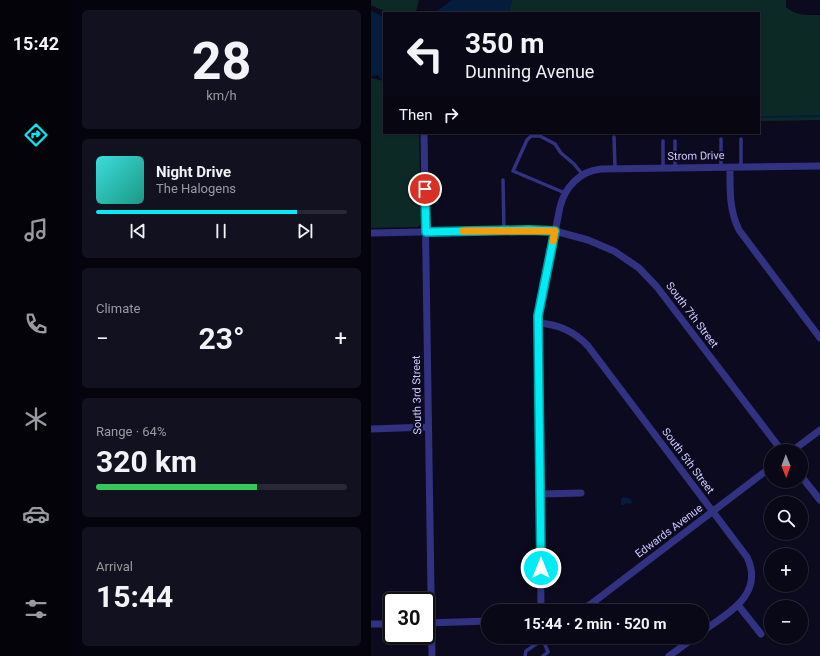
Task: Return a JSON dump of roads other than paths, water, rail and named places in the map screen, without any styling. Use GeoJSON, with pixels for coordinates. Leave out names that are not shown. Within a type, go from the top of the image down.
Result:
{"type":"FeatureCollection","features":[{"type":"Feature","properties":{"kind":"street","name":"South 3rd Street"},"geometry":{"type":"LineString","coordinates":[[424,134],[429,592]]}},
{"type":"Feature","properties":{"kind":"street","name":"Strom Drive"},"geometry":{"type":"LineString","coordinates":[[565,194],[575,180],[596,170],[663,167],[820,166]]}},
{"type":"Feature","properties":{"kind":"street"},"geometry":{"type":"LineString","coordinates":[[730,167],[731,203],[734,218],[739,230],[820,338]]}},
{"type":"Feature","properties":{"kind":"street"},"geometry":{"type":"LineString","coordinates":[[541,604],[539,305],[561,204],[565,194]]}},
{"type":"Feature","properties":{"kind":"street","name":"South 7th Street"},"geometry":{"type":"LineString","coordinates":[[371,233],[555,231],[603,246],[628,260],[646,275],[660,290],[777,444]]}},
{"type":"Feature","properties":{"kind":"street","name":"South 5th Street"},"geometry":{"type":"LineString","coordinates":[[538,323],[549,324],[562,328],[574,334],[583,341],[744,553],[750,565],[752,574],[751,585],[747,594],[738,605],[709,627]]}},
{"type":"Feature","properties":{"kind":"street"},"geometry":{"type":"LineString","coordinates":[[371,429],[428,427]]}},
{"type":"Feature","properties":{"kind":"street"},"geometry":{"type":"LineString","coordinates":[[801,444],[820,430]]}},
{"type":"Feature","properties":{"kind":"street","name":"Edwards Avenue"},"geometry":{"type":"LineString","coordinates":[[591,604],[764,472]]}},
{"type":"Feature","properties":{"kind":"street"},"geometry":{"type":"LineString","coordinates":[[808,485],[820,500]]}},
{"type":"Feature","properties":{"kind":"street"},"geometry":{"type":"LineString","coordinates":[[540,494],[581,493]]}},
{"type":"Feature","properties":{"kind":"street"},"geometry":{"type":"LineString","coordinates":[[738,605],[761,634]]}},
{"type":"Feature","properties":{"kind":"street"},"geometry":{"type":"LineString","coordinates":[[435,623],[481,621]]}},
{"type":"Feature","properties":{"kind":"street"},"geometry":{"type":"LineString","coordinates":[[371,624],[383,624]]}},
{"type":"Feature","properties":{"kind":"street","name":"South 3rd Street"},"geometry":{"type":"LineString","coordinates":[[431,644],[432,656]]}},
{"type":"Feature","properties":{"kind":"street"},"geometry":{"type":"LineString","coordinates":[[669,656],[685,644]]}},
{"type":"Feature","properties":{"kind":"lane"},"geometry":{"type":"LineString","coordinates":[[565,194],[513,171],[527,140],[531,136],[540,136],[555,144],[561,153],[574,164],[583,175]]}},
{"type":"Feature","properties":{"kind":"lane"},"geometry":{"type":"LineString","coordinates":[[613,137],[615,168]]}},
{"type":"Feature","properties":{"kind":"lane"},"geometry":{"type":"LineString","coordinates":[[721,138],[721,167]]}},
{"type":"Feature","properties":{"kind":"lane"},"geometry":{"type":"LineString","coordinates":[[741,139],[741,166]]}},
{"type":"Feature","properties":{"kind":"lane"},"geometry":{"type":"LineString","coordinates":[[663,141],[663,167]]}},
{"type":"Feature","properties":{"kind":"lane"},"geometry":{"type":"LineString","coordinates":[[675,141],[675,167]]}},
{"type":"Feature","properties":{"kind":"lane"},"geometry":{"type":"LineString","coordinates":[[503,180],[503,231]]}},
{"type":"Feature","properties":{"kind":"lane"},"geometry":{"type":"LineString","coordinates":[[525,656],[527,651],[536,644]]}},
{"type":"Feature","properties":{"kind":"lane"},"geometry":{"type":"LineString","coordinates":[[543,656],[548,652],[544,644]]}},
{"type":"Feature","properties":{"kind":"water"},"geometry":{"type":"Polygon","coordinates":[[[452,0],[512,0],[509,12],[434,12],[452,0]]]}},
{"type":"Feature","properties":{"kind":"water"},"geometry":{"type":"Polygon","coordinates":[[[371,11],[383,17],[383,80],[380,79],[379,75],[371,76],[371,11]]]}},
{"type":"Feature","properties":{"kind":"water"},"geometry":{"type":"Polygon","coordinates":[[[623,497],[631,499],[632,503],[621,505],[621,499],[623,497]]]}},
{"type":"Feature","properties":{"kind":"waterway"},"geometry":{"type":"LineString","coordinates":[[760,117],[820,116]]}}]}
